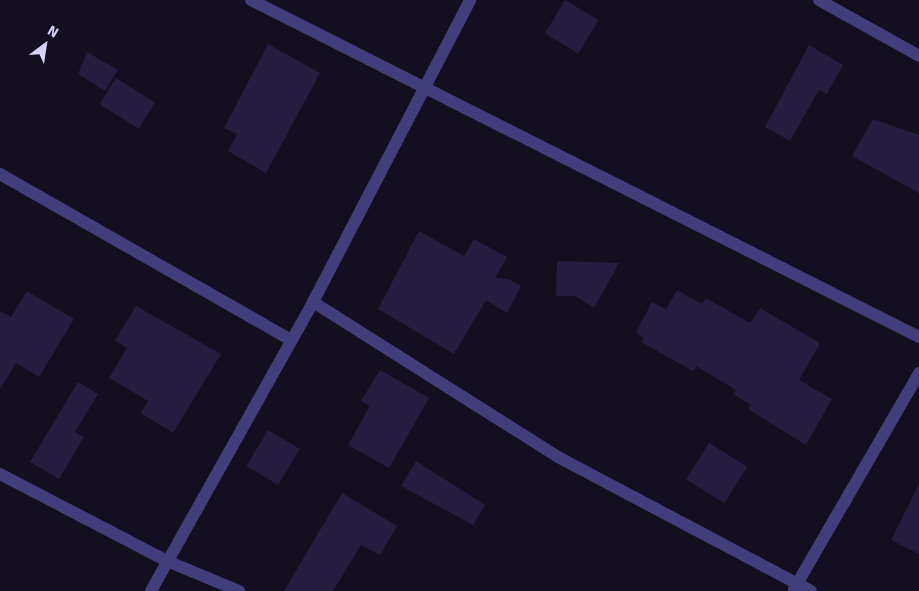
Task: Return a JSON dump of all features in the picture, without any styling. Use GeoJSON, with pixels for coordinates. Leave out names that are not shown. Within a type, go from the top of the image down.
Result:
{"type":"FeatureCollection","features":[{"type":"Feature","properties":{"kind":"street"},"geometry":{"type":"LineString","coordinates":[[251,0],[423,89],[919,337]]}},
{"type":"Feature","properties":{"kind":"street"},"geometry":{"type":"LineString","coordinates":[[151,591],[313,302],[470,0]]}},
{"type":"Feature","properties":{"kind":"street"},"geometry":{"type":"LineString","coordinates":[[819,0],[919,56]]}},
{"type":"Feature","properties":{"kind":"street"},"geometry":{"type":"LineString","coordinates":[[0,174],[292,340]]}},
{"type":"Feature","properties":{"kind":"street"},"geometry":{"type":"LineString","coordinates":[[313,302],[558,457],[796,587],[811,591]]}},
{"type":"Feature","properties":{"kind":"street"},"geometry":{"type":"LineString","coordinates":[[796,587],[919,373]]}},
{"type":"Feature","properties":{"kind":"street"},"geometry":{"type":"LineString","coordinates":[[0,474],[167,561],[239,591]]}},
{"type":"Feature","properties":{"kind":"building"},"geometry":{"type":"Polygon","coordinates":[[[565,0],[598,20],[578,54],[545,33],[565,0]]]}},
{"type":"Feature","properties":{"kind":"building"},"geometry":{"type":"Polygon","coordinates":[[[268,44],[320,73],[266,173],[228,151],[237,134],[224,128],[268,44]]]}},
{"type":"Feature","properties":{"kind":"building"},"geometry":{"type":"Polygon","coordinates":[[[809,45],[843,65],[827,94],[819,90],[790,141],[765,127],[809,45]]]}},
{"type":"Feature","properties":{"kind":"building"},"geometry":{"type":"Polygon","coordinates":[[[87,52],[118,70],[105,91],[78,74],[87,52]]]}},
{"type":"Feature","properties":{"kind":"building"},"geometry":{"type":"Polygon","coordinates":[[[116,78],[155,102],[139,129],[100,104],[116,78]]]}},
{"type":"Feature","properties":{"kind":"building"},"geometry":{"type":"Polygon","coordinates":[[[873,119],[919,135],[919,193],[852,156],[873,119]]]}},
{"type":"Feature","properties":{"kind":"building"},"geometry":{"type":"Polygon","coordinates":[[[419,231],[464,256],[474,239],[507,257],[495,278],[508,279],[521,286],[507,313],[486,300],[454,354],[378,309],[419,231]]]}},
{"type":"Feature","properties":{"kind":"building"},"geometry":{"type":"Polygon","coordinates":[[[557,261],[619,263],[594,308],[575,296],[556,296],[557,261]]]}},
{"type":"Feature","properties":{"kind":"building"},"geometry":{"type":"Polygon","coordinates":[[[677,290],[702,304],[706,298],[750,323],[760,308],[820,343],[799,380],[832,399],[806,445],[748,409],[751,405],[733,394],[736,390],[696,366],[693,371],[641,342],[644,338],[636,332],[652,302],[666,309],[677,290]]]}},
{"type":"Feature","properties":{"kind":"building"},"geometry":{"type":"Polygon","coordinates":[[[27,291],[74,319],[39,377],[16,363],[0,389],[0,311],[11,317],[27,291]]]}},
{"type":"Feature","properties":{"kind":"building"},"geometry":{"type":"Polygon","coordinates":[[[136,306],[221,354],[173,433],[141,413],[148,401],[109,378],[127,348],[115,340],[136,306]]]}},
{"type":"Feature","properties":{"kind":"building"},"geometry":{"type":"Polygon","coordinates":[[[380,370],[429,398],[389,468],[348,445],[370,406],[361,401],[380,370]]]}},
{"type":"Feature","properties":{"kind":"building"},"geometry":{"type":"Polygon","coordinates":[[[78,382],[98,394],[75,432],[84,437],[59,479],[30,462],[78,382]]]}},
{"type":"Feature","properties":{"kind":"building"},"geometry":{"type":"Polygon","coordinates":[[[268,430],[300,449],[278,485],[246,466],[268,430]]]}},
{"type":"Feature","properties":{"kind":"building"},"geometry":{"type":"Polygon","coordinates":[[[709,443],[747,467],[724,503],[686,479],[709,443]]]}},
{"type":"Feature","properties":{"kind":"building"},"geometry":{"type":"Polygon","coordinates":[[[416,461],[485,505],[473,525],[401,486],[416,461]]]}},
{"type":"Feature","properties":{"kind":"building"},"geometry":{"type":"Polygon","coordinates":[[[919,484],[919,554],[891,540],[919,484]]]}},
{"type":"Feature","properties":{"kind":"building"},"geometry":{"type":"Polygon","coordinates":[[[342,493],[397,526],[380,555],[361,545],[333,591],[284,591],[342,493]]]}}]}
